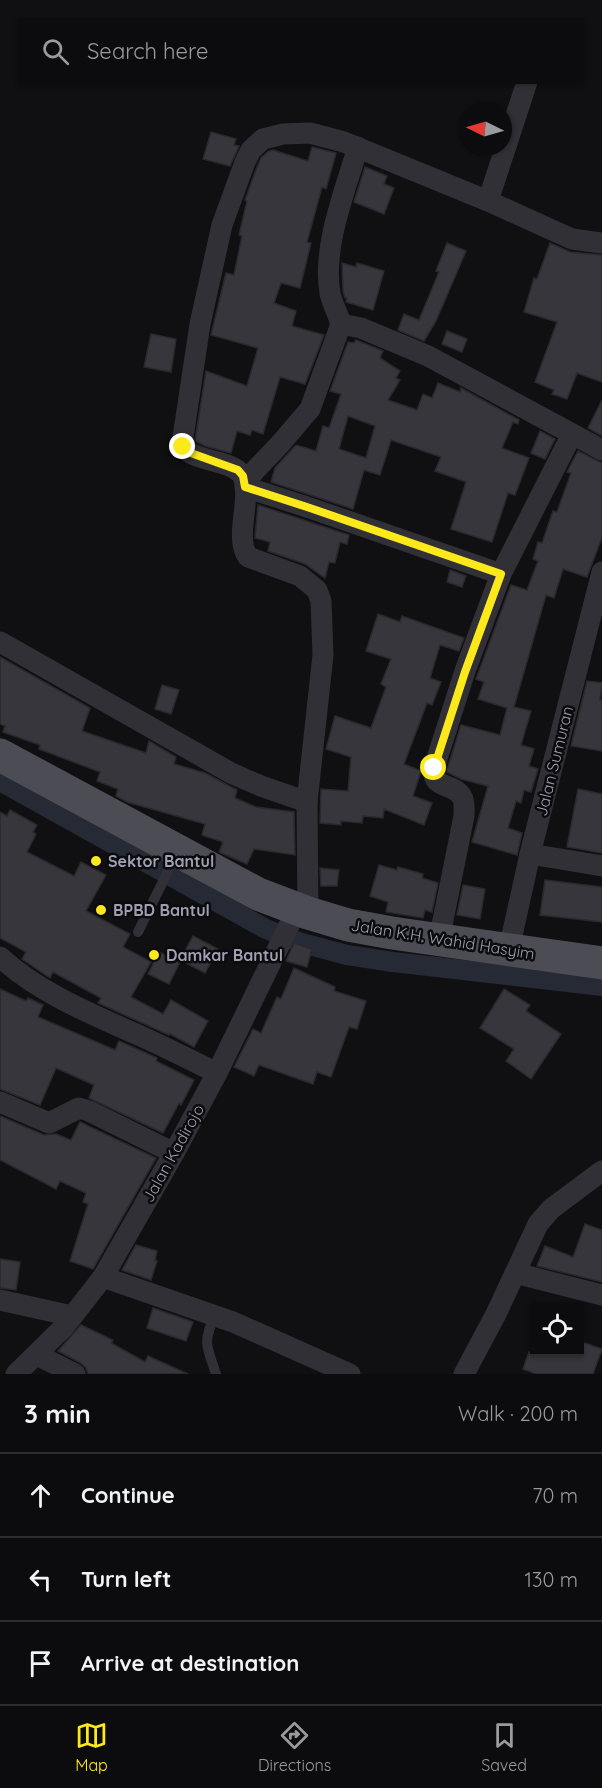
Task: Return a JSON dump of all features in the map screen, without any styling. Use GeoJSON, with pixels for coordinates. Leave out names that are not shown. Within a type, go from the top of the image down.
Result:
{"type":"FeatureCollection","features":[{"type":"Feature","properties":{"kind":"main road","name":"Jalan K.H. Wahid Hasyim"},"geometry":{"type":"LineString","coordinates":[[0,755],[176,855],[258,894],[295,918],[602,963]]}},
{"type":"Feature","properties":{"kind":"street"},"geometry":{"type":"LineString","coordinates":[[488,201],[526,84]]}},
{"type":"Feature","properties":{"kind":"street"},"geometry":{"type":"LineString","coordinates":[[295,918],[323,654],[321,602],[317,590],[300,576],[252,560],[245,553],[242,544],[245,484],[238,470],[188,452],[182,444],[200,324],[222,225],[251,150],[263,139],[283,134],[310,133],[358,147],[572,239],[602,243]]}},
{"type":"Feature","properties":{"kind":"street"},"geometry":{"type":"LineString","coordinates":[[245,484],[310,409],[341,324],[330,295],[329,256],[340,207],[358,147]]}},
{"type":"Feature","properties":{"kind":"street"},"geometry":{"type":"LineString","coordinates":[[341,324],[361,328],[428,356],[602,450]]}},
{"type":"Feature","properties":{"kind":"street"},"geometry":{"type":"LineString","coordinates":[[439,940],[464,808],[461,795],[435,779],[434,768],[465,672],[501,574],[572,434]]}},
{"type":"Feature","properties":{"kind":"street"},"geometry":{"type":"LineString","coordinates":[[245,484],[501,574]]}},
{"type":"Feature","properties":{"kind":"street","name":"Jalan Sumuran"},"geometry":{"type":"LineString","coordinates":[[508,950],[602,572]]}},
{"type":"Feature","properties":{"kind":"street"},"geometry":{"type":"LineString","coordinates":[[0,642],[231,773],[307,802]]}},
{"type":"Feature","properties":{"kind":"street"},"geometry":{"type":"LineString","coordinates":[[531,854],[602,866]]}},
{"type":"Feature","properties":{"kind":"street","name":"Jalan Kadirojo"},"geometry":{"type":"LineString","coordinates":[[16,1374],[72,1316],[103,1277],[217,1073],[295,918]]}},
{"type":"Feature","properties":{"kind":"street"},"geometry":{"type":"LineString","coordinates":[[0,957],[16,972],[53,994],[217,1073]]}},
{"type":"Feature","properties":{"kind":"street"},"geometry":{"type":"LineString","coordinates":[[0,1102],[49,1123],[79,1107],[174,1153]]}},
{"type":"Feature","properties":{"kind":"street"},"geometry":{"type":"LineString","coordinates":[[464,1374],[496,1314],[538,1224],[556,1205],[602,1171]]}},
{"type":"Feature","properties":{"kind":"street"},"geometry":{"type":"LineString","coordinates":[[515,1273],[602,1295]]}},
{"type":"Feature","properties":{"kind":"street"},"geometry":{"type":"LineString","coordinates":[[103,1277],[215,1315],[350,1374]]}},
{"type":"Feature","properties":{"kind":"street"},"geometry":{"type":"LineString","coordinates":[[0,1300],[72,1316]]}},
{"type":"Feature","properties":{"kind":"street"},"geometry":{"type":"LineString","coordinates":[[36,1354],[75,1374]]}},
{"type":"Feature","properties":{"kind":"lane"},"geometry":{"type":"LineString","coordinates":[[138,932],[176,855]]}},
{"type":"Feature","properties":{"kind":"lane"},"geometry":{"type":"LineString","coordinates":[[215,1315],[206,1341],[216,1374]]}},
{"type":"Feature","properties":{"kind":"building"},"geometry":{"type":"Polygon","coordinates":[[[211,132],[236,139],[234,145],[239,146],[230,166],[203,159],[211,132]]]}},
{"type":"Feature","properties":{"kind":"building"},"geometry":{"type":"Polygon","coordinates":[[[312,147],[336,153],[326,189],[322,187],[307,242],[311,243],[300,288],[281,283],[274,303],[296,311],[292,326],[324,335],[305,384],[280,377],[263,434],[252,430],[250,435],[237,431],[231,453],[205,446],[195,441],[206,371],[247,386],[258,348],[211,335],[226,273],[234,275],[242,236],[239,235],[247,201],[245,200],[261,158],[269,151],[273,150],[308,161],[312,147]]]}},
{"type":"Feature","properties":{"kind":"building"},"geometry":{"type":"Polygon","coordinates":[[[365,167],[387,176],[384,184],[394,188],[384,214],[354,202],[365,167]]]}},
{"type":"Feature","properties":{"kind":"building"},"geometry":{"type":"Polygon","coordinates":[[[447,243],[466,251],[436,321],[424,341],[398,330],[404,314],[419,320],[439,272],[436,271],[447,243]]]}},
{"type":"Feature","properties":{"kind":"building"},"geometry":{"type":"Polygon","coordinates":[[[550,243],[570,252],[602,255],[602,382],[577,373],[567,399],[552,394],[554,390],[535,382],[557,322],[524,312],[534,278],[537,279],[550,243]]]}},
{"type":"Feature","properties":{"kind":"building"},"geometry":{"type":"Polygon","coordinates":[[[342,263],[356,267],[357,263],[384,271],[373,310],[346,302],[347,298],[343,291],[342,263]]]}},
{"type":"Feature","properties":{"kind":"building"},"geometry":{"type":"Polygon","coordinates":[[[447,331],[467,339],[462,352],[442,344],[447,331]]]}},
{"type":"Feature","properties":{"kind":"building"},"geometry":{"type":"Polygon","coordinates":[[[151,334],[176,339],[171,372],[144,367],[151,334]]]}},
{"type":"Feature","properties":{"kind":"building"},"geometry":{"type":"Polygon","coordinates":[[[356,340],[383,351],[380,358],[400,371],[396,378],[400,380],[388,400],[417,410],[423,394],[432,398],[438,383],[460,392],[461,388],[519,420],[518,424],[513,422],[502,448],[529,458],[515,495],[508,493],[492,542],[451,529],[466,482],[435,471],[441,457],[391,440],[380,475],[364,470],[353,509],[271,482],[275,468],[296,445],[316,451],[323,426],[329,428],[341,394],[330,391],[348,342],[354,343],[356,340]],[[348,416],[339,449],[366,458],[375,426],[348,416]]]}},
{"type":"Feature","properties":{"kind":"building"},"geometry":{"type":"Polygon","coordinates":[[[602,400],[602,436],[588,428],[602,400]]]}},
{"type":"Feature","properties":{"kind":"building"},"geometry":{"type":"Polygon","coordinates":[[[540,431],[555,439],[545,459],[531,453],[540,431]]]}},
{"type":"Feature","properties":{"kind":"building"},"geometry":{"type":"Polygon","coordinates":[[[578,451],[602,463],[602,537],[587,577],[563,569],[554,598],[546,595],[514,707],[531,711],[521,745],[534,749],[529,766],[538,769],[531,792],[524,790],[521,803],[516,801],[508,828],[522,833],[517,855],[472,842],[488,786],[461,779],[447,770],[461,725],[500,735],[507,708],[478,699],[484,682],[476,679],[511,585],[527,590],[538,561],[533,559],[538,542],[542,543],[553,511],[557,512],[571,473],[567,472],[578,451]]]}},
{"type":"Feature","properties":{"kind":"building"},"geometry":{"type":"Polygon","coordinates":[[[258,505],[349,535],[347,544],[340,542],[335,563],[329,562],[325,578],[305,564],[268,551],[270,542],[255,538],[258,505]]]}},
{"type":"Feature","properties":{"kind":"building"},"geometry":{"type":"Polygon","coordinates":[[[450,570],[466,576],[462,587],[447,582],[450,570]]]}},
{"type":"Feature","properties":{"kind":"building"},"geometry":{"type":"Polygon","coordinates":[[[378,614],[400,622],[402,616],[464,638],[459,651],[440,645],[430,678],[441,682],[432,705],[427,703],[404,764],[421,771],[413,796],[432,803],[424,825],[384,809],[383,818],[363,816],[362,823],[341,821],[341,825],[320,823],[321,789],[348,791],[351,757],[326,749],[335,716],[371,728],[386,687],[381,684],[391,659],[366,651],[378,614]]]}},
{"type":"Feature","properties":{"kind":"building"},"geometry":{"type":"Polygon","coordinates":[[[0,657],[90,708],[82,731],[146,753],[149,741],[176,757],[174,764],[205,773],[237,790],[235,798],[256,807],[294,812],[295,855],[254,849],[247,864],[219,852],[223,842],[202,835],[205,824],[127,802],[116,796],[118,789],[97,781],[100,772],[39,749],[40,745],[3,732],[5,726],[0,724],[0,657]]]}},
{"type":"Feature","properties":{"kind":"building"},"geometry":{"type":"Polygon","coordinates":[[[587,681],[602,683],[600,700],[602,700],[602,751],[571,746],[587,681]]]}},
{"type":"Feature","properties":{"kind":"building"},"geometry":{"type":"Polygon","coordinates":[[[162,685],[179,690],[171,714],[155,709],[162,685]]]}},
{"type":"Feature","properties":{"kind":"building"},"geometry":{"type":"Polygon","coordinates":[[[578,789],[602,794],[602,853],[567,847],[578,789]]]}},
{"type":"Feature","properties":{"kind":"building"},"geometry":{"type":"Polygon","coordinates":[[[10,810],[37,825],[33,832],[36,834],[27,852],[74,876],[81,862],[106,875],[86,911],[130,934],[123,947],[151,962],[131,997],[163,1014],[171,1000],[208,1021],[194,1047],[170,1034],[98,1003],[101,998],[53,972],[50,978],[22,959],[26,952],[0,938],[0,812],[7,816],[10,810]]]}},
{"type":"Feature","properties":{"kind":"building"},"geometry":{"type":"Polygon","coordinates":[[[379,865],[397,870],[398,867],[423,874],[422,878],[438,883],[432,912],[425,910],[423,918],[386,912],[388,902],[370,896],[379,865]]]}},
{"type":"Feature","properties":{"kind":"building"},"geometry":{"type":"Polygon","coordinates":[[[320,868],[339,870],[337,886],[321,886],[320,868]]]}},
{"type":"Feature","properties":{"kind":"building"},"geometry":{"type":"Polygon","coordinates":[[[545,880],[602,887],[602,922],[540,915],[545,880]]]}},
{"type":"Feature","properties":{"kind":"building"},"geometry":{"type":"Polygon","coordinates":[[[463,885],[485,889],[480,919],[457,915],[463,885]]]}},
{"type":"Feature","properties":{"kind":"building"},"geometry":{"type":"Polygon","coordinates":[[[193,936],[218,949],[205,973],[180,960],[193,936]]]}},
{"type":"Feature","properties":{"kind":"building"},"geometry":{"type":"Polygon","coordinates":[[[294,943],[312,949],[307,967],[286,961],[294,943]]]}},
{"type":"Feature","properties":{"kind":"building"},"geometry":{"type":"Polygon","coordinates":[[[159,952],[180,962],[169,984],[148,974],[159,952]]]}},
{"type":"Feature","properties":{"kind":"building"},"geometry":{"type":"Polygon","coordinates":[[[294,968],[335,987],[334,991],[366,1001],[357,1029],[349,1027],[331,1077],[317,1072],[313,1084],[259,1065],[254,1076],[234,1067],[253,1029],[261,1033],[277,997],[281,999],[294,968]]]}},
{"type":"Feature","properties":{"kind":"building"},"geometry":{"type":"Polygon","coordinates":[[[0,989],[26,1001],[28,998],[43,1005],[38,1017],[115,1050],[119,1041],[157,1058],[156,1061],[194,1080],[163,1133],[89,1098],[94,1085],[56,1068],[40,1105],[0,1089],[0,989]]]}},
{"type":"Feature","properties":{"kind":"building"},"geometry":{"type":"Polygon","coordinates":[[[504,989],[530,1005],[526,1011],[561,1034],[531,1079],[506,1061],[514,1049],[480,1028],[504,989]]]}},
{"type":"Feature","properties":{"kind":"building"},"geometry":{"type":"Polygon","coordinates":[[[0,1116],[44,1135],[56,1134],[71,1140],[80,1122],[156,1158],[93,1269],[70,1261],[88,1204],[83,1202],[86,1193],[60,1181],[56,1189],[0,1160],[0,1116]]]}},
{"type":"Feature","properties":{"kind":"building"},"geometry":{"type":"Polygon","coordinates":[[[585,1224],[602,1230],[602,1282],[537,1266],[545,1246],[573,1257],[585,1224]]]}},
{"type":"Feature","properties":{"kind":"building"},"geometry":{"type":"Polygon","coordinates":[[[136,1245],[157,1251],[155,1260],[157,1261],[151,1280],[122,1270],[136,1245]]]}},
{"type":"Feature","properties":{"kind":"building"},"geometry":{"type":"Polygon","coordinates":[[[0,1259],[20,1262],[16,1290],[0,1288],[0,1259]]]}},
{"type":"Feature","properties":{"kind":"building"},"geometry":{"type":"Polygon","coordinates":[[[153,1308],[193,1322],[186,1341],[147,1328],[153,1308]]]}},
{"type":"Feature","properties":{"kind":"building"},"geometry":{"type":"Polygon","coordinates":[[[81,1325],[113,1340],[111,1343],[145,1362],[148,1356],[188,1374],[88,1374],[81,1363],[58,1351],[81,1325]]]}},
{"type":"Feature","properties":{"kind":"building"},"geometry":{"type":"Polygon","coordinates":[[[584,1343],[602,1349],[593,1374],[536,1374],[523,1369],[529,1352],[530,1356],[584,1356],[584,1343]]]}},
{"type":"Feature","properties":{"kind":"waterway"},"geometry":{"type":"LineString","coordinates":[[0,781],[266,929],[302,943],[347,955],[393,962],[602,986]]}},
{"type":"Feature","properties":{"kind":"place","name":"Sektor Bantul"},"geometry":{"type":"Point","coordinates":[96,861]}},
{"type":"Feature","properties":{"kind":"place","name":"BPBD Bantul"},"geometry":{"type":"Point","coordinates":[101,910]}},
{"type":"Feature","properties":{"kind":"place","name":"Damkar Bantul"},"geometry":{"type":"Point","coordinates":[154,955]}},
{"type":"Feature","properties":{"kind":"route"},"geometry":{"type":"LineString","coordinates":[[183,447],[188,452],[238,470],[243,476],[245,487],[501,574],[465,672],[434,768]]}}]}
